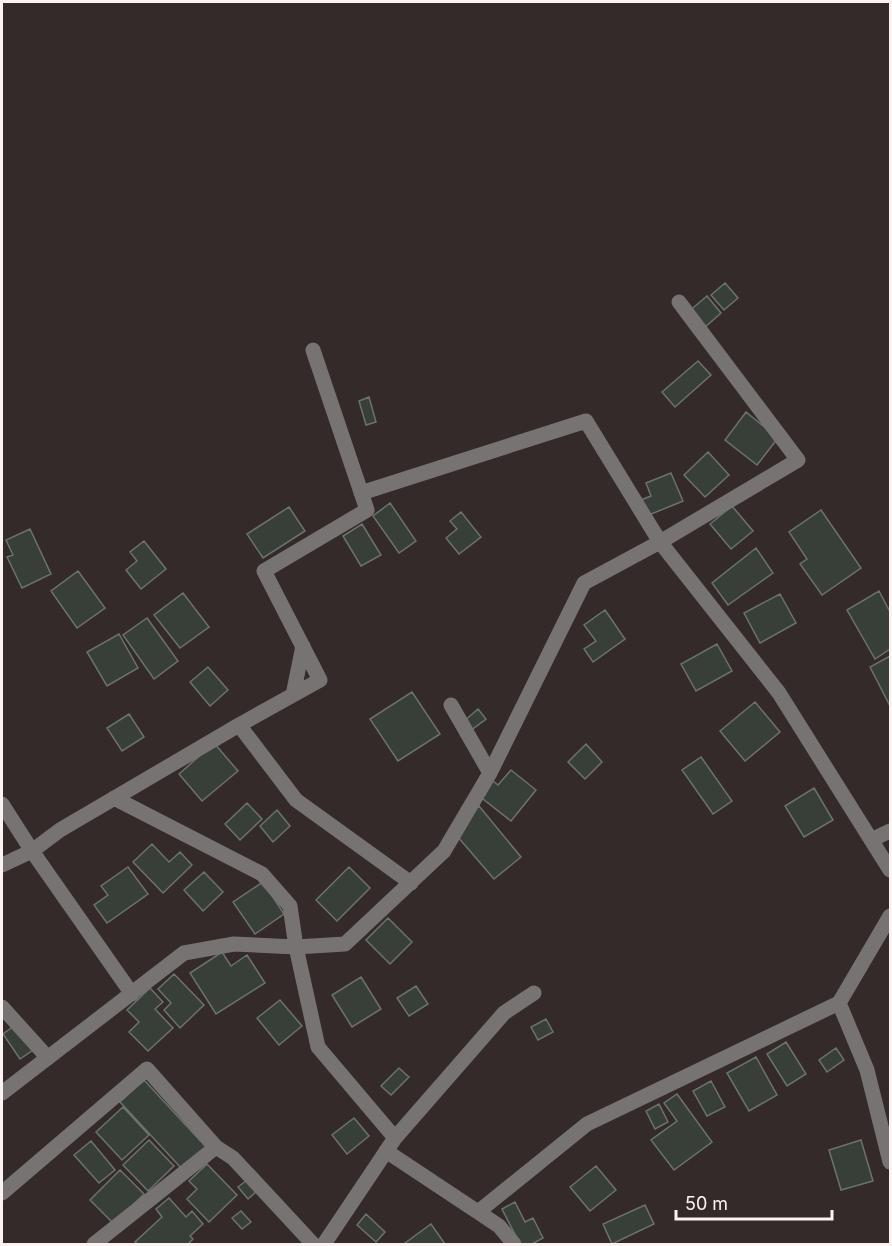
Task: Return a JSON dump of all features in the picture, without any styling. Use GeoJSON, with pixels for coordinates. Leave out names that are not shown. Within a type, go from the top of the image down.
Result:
{"type":"FeatureCollection","features":[{"type":"Feature","properties":{"kind":"street"},"geometry":{"type":"LineString","coordinates":[[2,1093],[184,953],[234,944],[296,947],[345,944],[444,852],[490,773],[584,583],[660,542],[798,460],[680,302]]}},
{"type":"Feature","properties":{"kind":"street"},"geometry":{"type":"LineString","coordinates":[[2,865],[32,851],[60,830],[320,680],[264,571],[367,510],[313,350]]}},
{"type":"Feature","properties":{"kind":"street"},"geometry":{"type":"LineString","coordinates":[[361,493],[586,421],[660,542],[780,693],[891,870]]}},
{"type":"Feature","properties":{"kind":"street"},"geometry":{"type":"LineString","coordinates":[[293,695],[303,646]]}},
{"type":"Feature","properties":{"kind":"street"},"geometry":{"type":"LineString","coordinates":[[451,705],[490,773]]}},
{"type":"Feature","properties":{"kind":"street"},"geometry":{"type":"LineString","coordinates":[[239,725],[296,800],[411,883]]}},
{"type":"Feature","properties":{"kind":"street"},"geometry":{"type":"LineString","coordinates":[[114,798],[262,874],[290,906],[296,947],[318,1047],[395,1138]]}},
{"type":"Feature","properties":{"kind":"street"},"geometry":{"type":"LineString","coordinates":[[2,804],[132,994]]}},
{"type":"Feature","properties":{"kind":"street"},"geometry":{"type":"LineString","coordinates":[[871,840],[891,831]]}},
{"type":"Feature","properties":{"kind":"street"},"geometry":{"type":"LineString","coordinates":[[478,1212],[587,1124],[838,1003],[891,916]]}},
{"type":"Feature","properties":{"kind":"street"},"geometry":{"type":"LineString","coordinates":[[324,1245],[395,1138],[504,1013],[534,993]]}},
{"type":"Feature","properties":{"kind":"street"},"geometry":{"type":"LineString","coordinates":[[838,1003],[867,1070],[891,1162]]}},
{"type":"Feature","properties":{"kind":"street"},"geometry":{"type":"LineString","coordinates":[[2,1006],[48,1058]]}},
{"type":"Feature","properties":{"kind":"street"},"geometry":{"type":"LineString","coordinates":[[2,1193],[147,1069],[216,1147],[233,1158],[313,1245]]}},
{"type":"Feature","properties":{"kind":"street"},"geometry":{"type":"LineString","coordinates":[[94,1245],[216,1147]]}},
{"type":"Feature","properties":{"kind":"street"},"geometry":{"type":"LineString","coordinates":[[386,1151],[499,1226],[514,1245]]}},
{"type":"Feature","properties":{"kind":"building"},"geometry":{"type":"Polygon","coordinates":[[[725,283],[738,298],[724,310],[711,295],[725,283]]]}},
{"type":"Feature","properties":{"kind":"building"},"geometry":{"type":"Polygon","coordinates":[[[707,296],[721,313],[703,329],[688,312],[707,296]]]}},
{"type":"Feature","properties":{"kind":"building"},"geometry":{"type":"Polygon","coordinates":[[[698,361],[711,375],[675,407],[662,392],[698,361]]]}},
{"type":"Feature","properties":{"kind":"building"},"geometry":{"type":"Polygon","coordinates":[[[369,397],[376,422],[366,425],[359,401],[369,397]]]}},
{"type":"Feature","properties":{"kind":"building"},"geometry":{"type":"Polygon","coordinates":[[[746,412],[778,438],[757,465],[725,440],[746,412]]]}},
{"type":"Feature","properties":{"kind":"building"},"geometry":{"type":"Polygon","coordinates":[[[708,452],[729,475],[705,497],[684,475],[708,452]]]}},
{"type":"Feature","properties":{"kind":"building"},"geometry":{"type":"Polygon","coordinates":[[[671,473],[683,501],[644,517],[638,501],[651,496],[646,483],[671,473]]]}},
{"type":"Feature","properties":{"kind":"building"},"geometry":{"type":"Polygon","coordinates":[[[390,503],[416,541],[399,553],[373,516],[390,503]]]}},
{"type":"Feature","properties":{"kind":"building"},"geometry":{"type":"Polygon","coordinates":[[[732,506],[753,531],[731,549],[710,524],[732,506]]]}},
{"type":"Feature","properties":{"kind":"building"},"geometry":{"type":"Polygon","coordinates":[[[289,507],[305,531],[263,558],[247,534],[289,507]]]}},
{"type":"Feature","properties":{"kind":"building"},"geometry":{"type":"Polygon","coordinates":[[[821,510],[861,568],[822,595],[800,564],[807,559],[789,532],[821,510]]]}},
{"type":"Feature","properties":{"kind":"building"},"geometry":{"type":"Polygon","coordinates":[[[461,512],[481,537],[459,554],[446,538],[457,529],[450,521],[461,512]]]}},
{"type":"Feature","properties":{"kind":"building"},"geometry":{"type":"Polygon","coordinates":[[[362,524],[381,555],[361,566],[343,536],[362,524]]]}},
{"type":"Feature","properties":{"kind":"building"},"geometry":{"type":"Polygon","coordinates":[[[30,529],[51,574],[22,588],[7,557],[13,555],[6,540],[30,529]]]}},
{"type":"Feature","properties":{"kind":"building"},"geometry":{"type":"Polygon","coordinates":[[[144,541],[166,569],[141,589],[126,570],[137,561],[130,552],[144,541]]]}},
{"type":"Feature","properties":{"kind":"building"},"geometry":{"type":"Polygon","coordinates":[[[756,548],[773,573],[728,605],[712,583],[756,548]]]}},
{"type":"Feature","properties":{"kind":"building"},"geometry":{"type":"Polygon","coordinates":[[[78,571],[105,608],[77,628],[51,591],[78,571]]]}},
{"type":"Feature","properties":{"kind":"building"},"geometry":{"type":"Polygon","coordinates":[[[879,591],[890,612],[890,649],[875,659],[847,610],[879,591]]]}},
{"type":"Feature","properties":{"kind":"building"},"geometry":{"type":"Polygon","coordinates":[[[183,593],[209,627],[180,648],[154,615],[183,593]]]}},
{"type":"Feature","properties":{"kind":"building"},"geometry":{"type":"Polygon","coordinates":[[[780,594],[796,623],[760,643],[744,613],[780,594]]]}},
{"type":"Feature","properties":{"kind":"building"},"geometry":{"type":"Polygon","coordinates":[[[605,610],[625,639],[593,662],[584,649],[596,641],[584,625],[605,610]]]}},
{"type":"Feature","properties":{"kind":"building"},"geometry":{"type":"Polygon","coordinates":[[[147,618],[178,661],[154,679],[123,635],[147,618]]]}},
{"type":"Feature","properties":{"kind":"building"},"geometry":{"type":"Polygon","coordinates":[[[119,634],[138,668],[107,686],[87,652],[119,634]]]}},
{"type":"Feature","properties":{"kind":"building"},"geometry":{"type":"Polygon","coordinates":[[[717,644],[732,671],[696,691],[681,664],[717,644]]]}},
{"type":"Feature","properties":{"kind":"building"},"geometry":{"type":"Polygon","coordinates":[[[890,656],[890,706],[870,667],[890,656]]]}},
{"type":"Feature","properties":{"kind":"building"},"geometry":{"type":"Polygon","coordinates":[[[208,667],[228,690],[210,706],[190,682],[208,667]]]}},
{"type":"Feature","properties":{"kind":"building"},"geometry":{"type":"Polygon","coordinates":[[[412,692],[440,734],[398,761],[370,719],[412,692]]]}},
{"type":"Feature","properties":{"kind":"building"},"geometry":{"type":"Polygon","coordinates":[[[755,702],[780,732],[745,761],[720,731],[755,702]]]}},
{"type":"Feature","properties":{"kind":"building"},"geometry":{"type":"Polygon","coordinates":[[[478,709],[486,719],[470,731],[463,722],[478,709]]]}},
{"type":"Feature","properties":{"kind":"building"},"geometry":{"type":"Polygon","coordinates":[[[129,714],[144,737],[122,751],[107,728],[129,714]]]}},
{"type":"Feature","properties":{"kind":"building"},"geometry":{"type":"Polygon","coordinates":[[[214,743],[238,771],[202,801],[179,774],[214,743]]]}},
{"type":"Feature","properties":{"kind":"building"},"geometry":{"type":"Polygon","coordinates":[[[586,744],[602,762],[585,779],[568,762],[586,744]]]}},
{"type":"Feature","properties":{"kind":"building"},"geometry":{"type":"Polygon","coordinates":[[[701,757],[732,801],[713,814],[682,770],[701,757]]]}},
{"type":"Feature","properties":{"kind":"building"},"geometry":{"type":"Polygon","coordinates":[[[511,770],[536,790],[511,821],[474,792],[487,776],[498,785],[511,770]]]}},
{"type":"Feature","properties":{"kind":"building"},"geometry":{"type":"Polygon","coordinates":[[[814,788],[833,820],[804,837],[785,806],[814,788]]]}},
{"type":"Feature","properties":{"kind":"building"},"geometry":{"type":"Polygon","coordinates":[[[247,803],[262,819],[240,840],[225,824],[247,803]]]}},
{"type":"Feature","properties":{"kind":"building"},"geometry":{"type":"Polygon","coordinates":[[[479,806],[521,857],[494,879],[451,829],[479,806]]]}},
{"type":"Feature","properties":{"kind":"building"},"geometry":{"type":"Polygon","coordinates":[[[277,810],[290,826],[273,842],[260,826],[277,810]]]}},
{"type":"Feature","properties":{"kind":"building"},"geometry":{"type":"Polygon","coordinates":[[[152,844],[169,862],[180,852],[192,865],[163,893],[133,862],[152,844]]]}},
{"type":"Feature","properties":{"kind":"building"},"geometry":{"type":"Polygon","coordinates":[[[128,867],[148,894],[107,923],[94,905],[108,895],[101,886],[128,867]]]}},
{"type":"Feature","properties":{"kind":"building"},"geometry":{"type":"Polygon","coordinates":[[[349,867],[370,888],[337,921],[316,900],[349,867]]]}},
{"type":"Feature","properties":{"kind":"building"},"geometry":{"type":"Polygon","coordinates":[[[204,872],[223,892],[203,911],[184,890],[204,872]]]}},
{"type":"Feature","properties":{"kind":"building"},"geometry":{"type":"Polygon","coordinates":[[[263,882],[284,914],[255,934],[233,902],[263,882]]]}},
{"type":"Feature","properties":{"kind":"building"},"geometry":{"type":"Polygon","coordinates":[[[388,918],[412,942],[390,964],[366,940],[388,918]]]}},
{"type":"Feature","properties":{"kind":"building"},"geometry":{"type":"Polygon","coordinates":[[[222,952],[231,966],[247,955],[265,983],[216,1014],[190,973],[222,952]]]}},
{"type":"Feature","properties":{"kind":"building"},"geometry":{"type":"Polygon","coordinates":[[[174,974],[204,1005],[180,1028],[164,1010],[171,1003],[158,989],[174,974]]]}},
{"type":"Feature","properties":{"kind":"building"},"geometry":{"type":"Polygon","coordinates":[[[361,977],[381,1009],[352,1027],[332,995],[361,977]]]}},
{"type":"Feature","properties":{"kind":"building"},"geometry":{"type":"Polygon","coordinates":[[[416,986],[428,1004],[409,1016],[397,998],[416,986]]]}},
{"type":"Feature","properties":{"kind":"building"},"geometry":{"type":"Polygon","coordinates":[[[150,988],[163,1002],[155,1009],[173,1028],[148,1051],[129,1032],[139,1022],[127,1010],[150,988]]]}},
{"type":"Feature","properties":{"kind":"building"},"geometry":{"type":"Polygon","coordinates":[[[280,1000],[302,1026],[279,1045],[257,1018],[280,1000]]]}},
{"type":"Feature","properties":{"kind":"building"},"geometry":{"type":"Polygon","coordinates":[[[546,1019],[553,1032],[538,1040],[531,1027],[546,1019]]]}},
{"type":"Feature","properties":{"kind":"building"},"geometry":{"type":"Polygon","coordinates":[[[18,1023],[36,1048],[20,1059],[3,1034],[18,1023]]]}},
{"type":"Feature","properties":{"kind":"building"},"geometry":{"type":"Polygon","coordinates":[[[786,1042],[806,1074],[787,1086],[767,1054],[786,1042]]]}},
{"type":"Feature","properties":{"kind":"building"},"geometry":{"type":"Polygon","coordinates":[[[836,1048],[844,1060],[827,1072],[819,1060],[836,1048]]]}},
{"type":"Feature","properties":{"kind":"building"},"geometry":{"type":"Polygon","coordinates":[[[756,1057],[777,1095],[749,1111],[727,1073],[756,1057]]]}},
{"type":"Feature","properties":{"kind":"building"},"geometry":{"type":"Polygon","coordinates":[[[399,1068],[409,1077],[391,1095],[381,1086],[399,1068]]]}},
{"type":"Feature","properties":{"kind":"building"},"geometry":{"type":"Polygon","coordinates":[[[144,1080],[206,1147],[182,1169],[120,1102],[144,1080]]]}},
{"type":"Feature","properties":{"kind":"building"},"geometry":{"type":"Polygon","coordinates":[[[711,1081],[725,1107],[707,1116],[693,1091],[711,1081]]]}},
{"type":"Feature","properties":{"kind":"building"},"geometry":{"type":"Polygon","coordinates":[[[677,1094],[712,1142],[674,1170],[651,1140],[677,1121],[664,1103],[677,1094]]]}},
{"type":"Feature","properties":{"kind":"building"},"geometry":{"type":"Polygon","coordinates":[[[659,1104],[668,1122],[655,1129],[646,1111],[659,1104]]]}},
{"type":"Feature","properties":{"kind":"building"},"geometry":{"type":"Polygon","coordinates":[[[123,1107],[149,1135],[122,1160],[96,1132],[123,1107]]]}},
{"type":"Feature","properties":{"kind":"building"},"geometry":{"type":"Polygon","coordinates":[[[354,1118],[369,1136],[347,1154],[332,1135],[354,1118]]]}},
{"type":"Feature","properties":{"kind":"building"},"geometry":{"type":"Polygon","coordinates":[[[149,1140],[174,1166],[148,1191],[123,1165],[149,1140]]]}},
{"type":"Feature","properties":{"kind":"building"},"geometry":{"type":"Polygon","coordinates":[[[861,1140],[873,1181],[841,1190],[829,1150],[861,1140]]]}},
{"type":"Feature","properties":{"kind":"building"},"geometry":{"type":"Polygon","coordinates":[[[91,1141],[115,1170],[99,1183],[74,1155],[91,1141]]]}},
{"type":"Feature","properties":{"kind":"building"},"geometry":{"type":"Polygon","coordinates":[[[207,1164],[237,1195],[209,1222],[187,1199],[197,1189],[189,1181],[207,1164]]]}},
{"type":"Feature","properties":{"kind":"building"},"geometry":{"type":"Polygon","coordinates":[[[596,1166],[616,1190],[590,1211],[570,1187],[596,1166]]]}},
{"type":"Feature","properties":{"kind":"building"},"geometry":{"type":"Polygon","coordinates":[[[120,1170],[144,1194],[114,1224],[90,1200],[120,1170]]]}},
{"type":"Feature","properties":{"kind":"building"},"geometry":{"type":"Polygon","coordinates":[[[247,1180],[257,1191],[248,1199],[238,1187],[247,1180]]]}},
{"type":"Feature","properties":{"kind":"building"},"geometry":{"type":"Polygon","coordinates":[[[169,1198],[186,1217],[192,1211],[203,1224],[190,1236],[193,1239],[188,1244],[138,1244],[135,1242],[162,1217],[156,1209],[169,1198]]]}},
{"type":"Feature","properties":{"kind":"building"},"geometry":{"type":"Polygon","coordinates":[[[515,1202],[525,1222],[533,1218],[543,1238],[532,1244],[520,1244],[502,1209],[515,1202]]]}},
{"type":"Feature","properties":{"kind":"building"},"geometry":{"type":"Polygon","coordinates":[[[645,1205],[654,1224],[612,1244],[603,1224],[645,1205]]]}},
{"type":"Feature","properties":{"kind":"building"},"geometry":{"type":"Polygon","coordinates":[[[241,1211],[251,1222],[242,1229],[232,1218],[241,1211]]]}},
{"type":"Feature","properties":{"kind":"building"},"geometry":{"type":"Polygon","coordinates":[[[366,1214],[385,1232],[376,1242],[357,1225],[366,1214]]]}},
{"type":"Feature","properties":{"kind":"building"},"geometry":{"type":"Polygon","coordinates":[[[431,1224],[445,1244],[405,1243],[431,1224]]]}}]}
